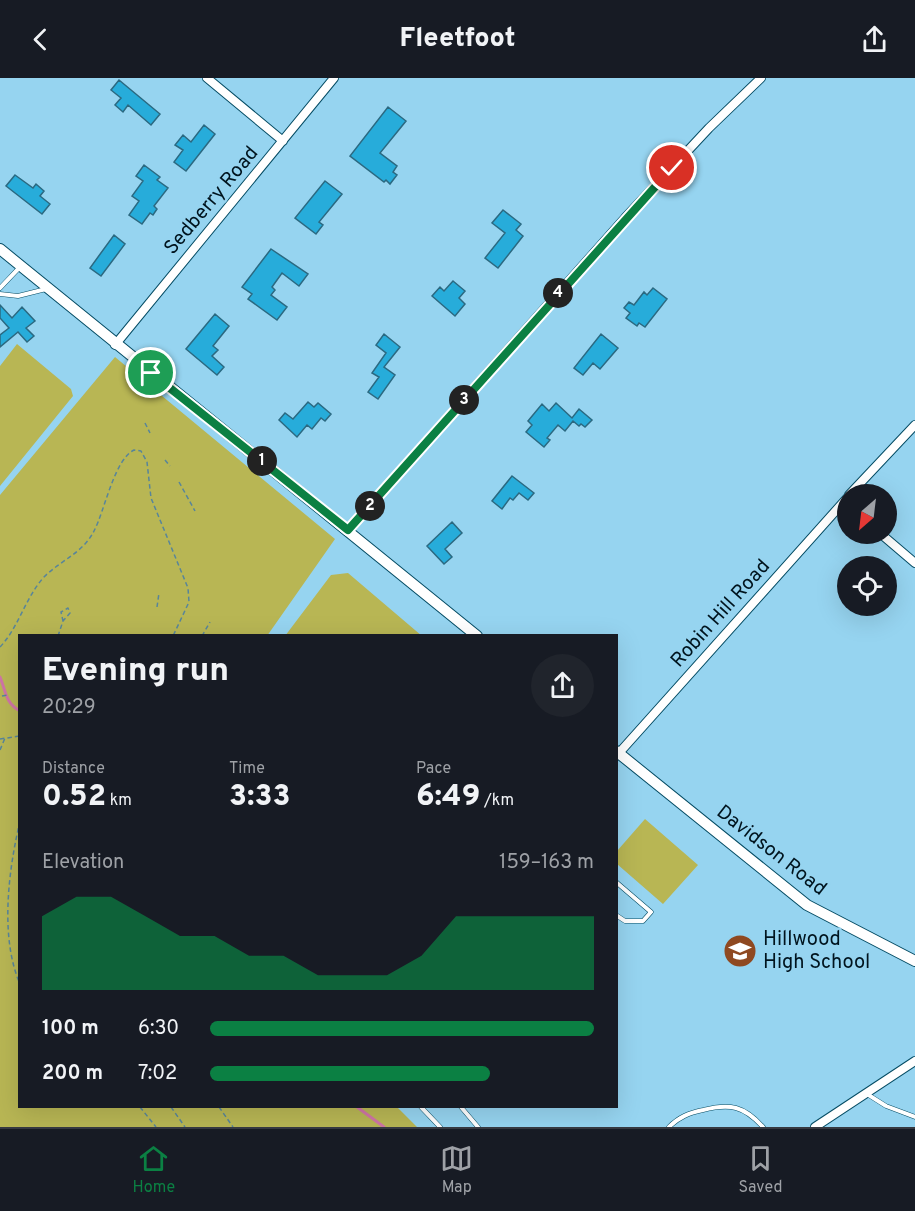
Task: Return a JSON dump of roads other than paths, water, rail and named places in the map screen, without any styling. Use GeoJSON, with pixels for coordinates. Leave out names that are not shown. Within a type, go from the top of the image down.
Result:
{"type":"FeatureCollection","features":[{"type":"Feature","properties":{"kind":"street"},"geometry":{"type":"LineString","coordinates":[[207,78],[284,141]]}},
{"type":"Feature","properties":{"kind":"street","name":"Sedberry Road"},"geometry":{"type":"LineString","coordinates":[[115,345],[334,78]]}},
{"type":"Feature","properties":{"kind":"street"},"geometry":{"type":"LineString","coordinates":[[348,530],[625,218],[709,128],[761,78]]}},
{"type":"Feature","properties":{"kind":"street"},"geometry":{"type":"LineString","coordinates":[[0,249],[115,345],[475,634]]}},
{"type":"Feature","properties":{"kind":"street","name":"Robin Hill Road"},"geometry":{"type":"LineString","coordinates":[[862,484],[915,425]]}},
{"type":"Feature","properties":{"kind":"street","name":"Robin Hill Road"},"geometry":{"type":"LineString","coordinates":[[618,752],[837,511]]}},
{"type":"Feature","properties":{"kind":"street"},"geometry":{"type":"LineString","coordinates":[[892,544],[915,563]]}},
{"type":"Feature","properties":{"kind":"street","name":"Davidson Road"},"geometry":{"type":"LineString","coordinates":[[618,754],[807,905],[915,961]]}},
{"type":"Feature","properties":{"kind":"street"},"geometry":{"type":"LineString","coordinates":[[815,1127],[915,1061]]}},
{"type":"Feature","properties":{"kind":"lane"},"geometry":{"type":"LineString","coordinates":[[0,288],[21,267]]}},
{"type":"Feature","properties":{"kind":"lane"},"geometry":{"type":"LineString","coordinates":[[0,294],[18,296],[47,289]]}},
{"type":"Feature","properties":{"kind":"lane"},"geometry":{"type":"LineString","coordinates":[[618,884],[651,912],[644,921],[625,921],[618,916]]}},
{"type":"Feature","properties":{"kind":"lane"},"geometry":{"type":"LineString","coordinates":[[866,1093],[886,1106],[915,1117]]}},
{"type":"Feature","properties":{"kind":"lane"},"geometry":{"type":"LineString","coordinates":[[669,1127],[686,1114],[724,1105],[741,1109],[763,1127]]}},
{"type":"Feature","properties":{"kind":"lane"},"geometry":{"type":"LineString","coordinates":[[422,1108],[440,1127]]}},
{"type":"Feature","properties":{"kind":"lane"},"geometry":{"type":"LineString","coordinates":[[462,1108],[478,1127]]}},
{"type":"Feature","properties":{"kind":"waterway"},"geometry":{"type":"LineString","coordinates":[[0,677],[11,704],[18,710]]}},
{"type":"Feature","properties":{"kind":"waterway"},"geometry":{"type":"LineString","coordinates":[[358,1108],[384,1127]]}},
{"type":"Feature","properties":{"kind":"place","name":"Hillwood High School"},"geometry":{"type":"Point","coordinates":[740,951]}}]}
